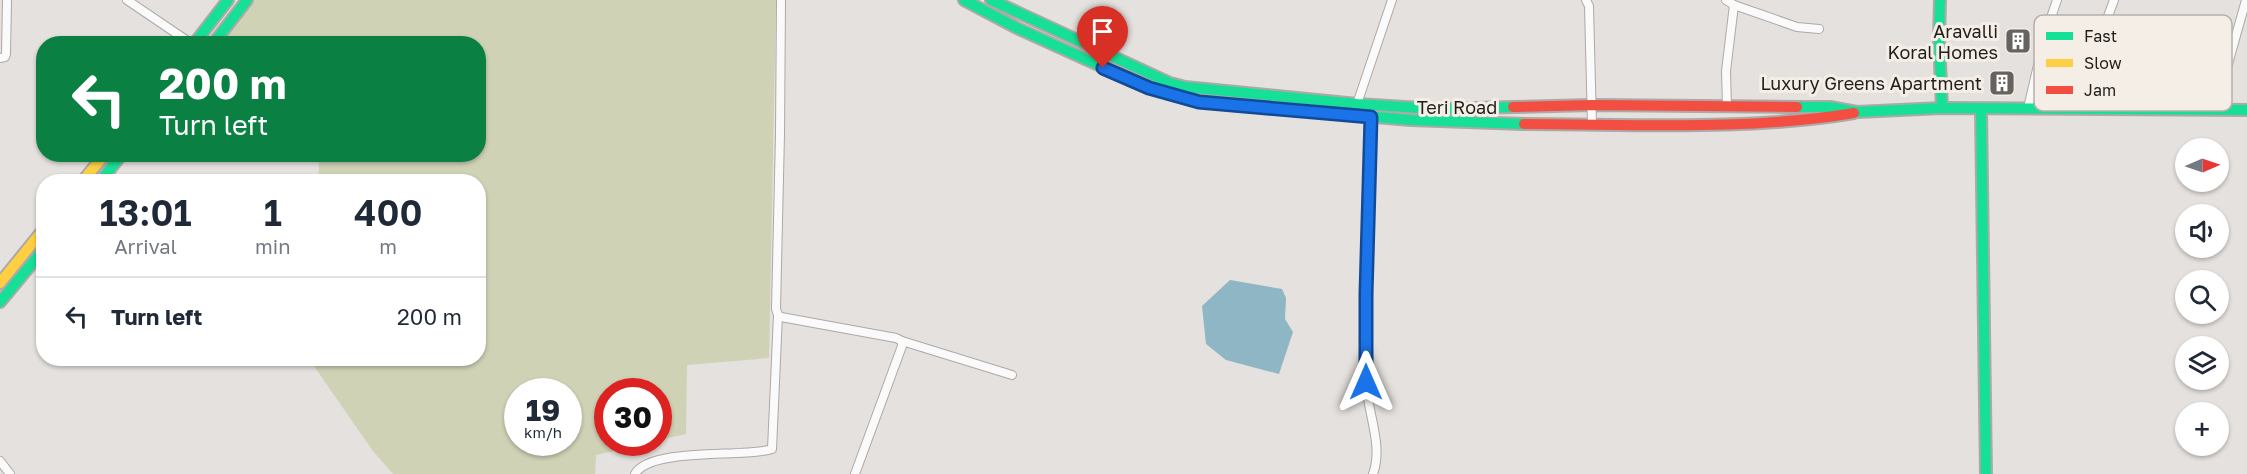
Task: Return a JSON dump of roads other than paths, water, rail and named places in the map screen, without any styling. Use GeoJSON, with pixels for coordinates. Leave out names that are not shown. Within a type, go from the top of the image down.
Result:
{"type":"FeatureCollection","features":[{"type":"Feature","properties":{"kind":"street"},"geometry":{"type":"LineString","coordinates":[[0,58],[6,54],[6,0]]}},
{"type":"Feature","properties":{"kind":"street"},"geometry":{"type":"LineString","coordinates":[[127,0],[181,36]]}},
{"type":"Feature","properties":{"kind":"street"},"geometry":{"type":"LineString","coordinates":[[199,36],[228,0]]}},
{"type":"Feature","properties":{"kind":"street"},"geometry":{"type":"LineString","coordinates":[[219,36],[247,0]]}},
{"type":"Feature","properties":{"kind":"street"},"geometry":{"type":"LineString","coordinates":[[634,474],[638,469],[651,464],[686,456],[772,449],[778,315],[776,309],[781,0]]}},
{"type":"Feature","properties":{"kind":"street"},"geometry":{"type":"LineString","coordinates":[[964,0],[1017,28],[1118,75],[1176,98],[1220,105],[1470,123],[1592,125],[1705,124],[1816,119],[1857,112]]}},
{"type":"Feature","properties":{"kind":"street","name":"Teri Road"},"geometry":{"type":"LineString","coordinates":[[991,0],[1170,83],[1185,87],[1357,104],[1437,109],[1592,105],[1830,107],[1857,112],[1942,108],[2034,108]]}},
{"type":"Feature","properties":{"kind":"street"},"geometry":{"type":"LineString","coordinates":[[1357,104],[1392,0]]}},
{"type":"Feature","properties":{"kind":"street"},"geometry":{"type":"LineString","coordinates":[[1586,0],[1589,6],[1592,125]]}},
{"type":"Feature","properties":{"kind":"street"},"geometry":{"type":"LineString","coordinates":[[1726,0],[1734,5],[1797,27],[1819,29]]}},
{"type":"Feature","properties":{"kind":"street"},"geometry":{"type":"LineString","coordinates":[[1940,0],[1942,108]]}},
{"type":"Feature","properties":{"kind":"street"},"geometry":{"type":"LineString","coordinates":[[2052,15],[2057,0]]}},
{"type":"Feature","properties":{"kind":"street"},"geometry":{"type":"LineString","coordinates":[[2108,15],[2114,0]]}},
{"type":"Feature","properties":{"kind":"street"},"geometry":{"type":"LineString","coordinates":[[2232,50],[2246,0]]}},
{"type":"Feature","properties":{"kind":"street"},"geometry":{"type":"LineString","coordinates":[[1727,107],[1726,71],[1734,5]]}},
{"type":"Feature","properties":{"kind":"street"},"geometry":{"type":"LineString","coordinates":[[2028,108],[2034,82]]}},
{"type":"Feature","properties":{"kind":"street"},"geometry":{"type":"LineString","coordinates":[[1329,114],[1330,101]]}},
{"type":"Feature","properties":{"kind":"street"},"geometry":{"type":"LineString","coordinates":[[1981,109],[1986,474]]}},
{"type":"Feature","properties":{"kind":"street"},"geometry":{"type":"LineString","coordinates":[[1371,117],[1366,360],[1367,400],[1377,456],[1373,474]]}},
{"type":"Feature","properties":{"kind":"street"},"geometry":{"type":"LineString","coordinates":[[89,174],[98,162]]}},
{"type":"Feature","properties":{"kind":"street"},"geometry":{"type":"LineString","coordinates":[[106,174],[116,162]]}},
{"type":"Feature","properties":{"kind":"street"},"geometry":{"type":"LineString","coordinates":[[0,283],[36,239]]}},
{"type":"Feature","properties":{"kind":"street"},"geometry":{"type":"LineString","coordinates":[[0,302],[36,259]]}},
{"type":"Feature","properties":{"kind":"street"},"geometry":{"type":"LineString","coordinates":[[778,315],[896,338],[1012,375]]}},
{"type":"Feature","properties":{"kind":"street"},"geometry":{"type":"LineString","coordinates":[[855,474],[902,341]]}},
{"type":"Feature","properties":{"kind":"street"},"geometry":{"type":"LineString","coordinates":[[0,461],[10,474]]}},
{"type":"Feature","properties":{"kind":"water"},"geometry":{"type":"Polygon","coordinates":[[[1230,280],[1282,289],[1286,298],[1285,319],[1293,332],[1279,374],[1226,360],[1206,344],[1202,306],[1230,280]]]}},
{"type":"Feature","properties":{"kind":"place","name":"Aravalli Koral Homes"},"geometry":{"type":"Point","coordinates":[2018,41]}},
{"type":"Feature","properties":{"kind":"place","name":"Luxury Greens Apartment"},"geometry":{"type":"Point","coordinates":[2002,83]}}]}
